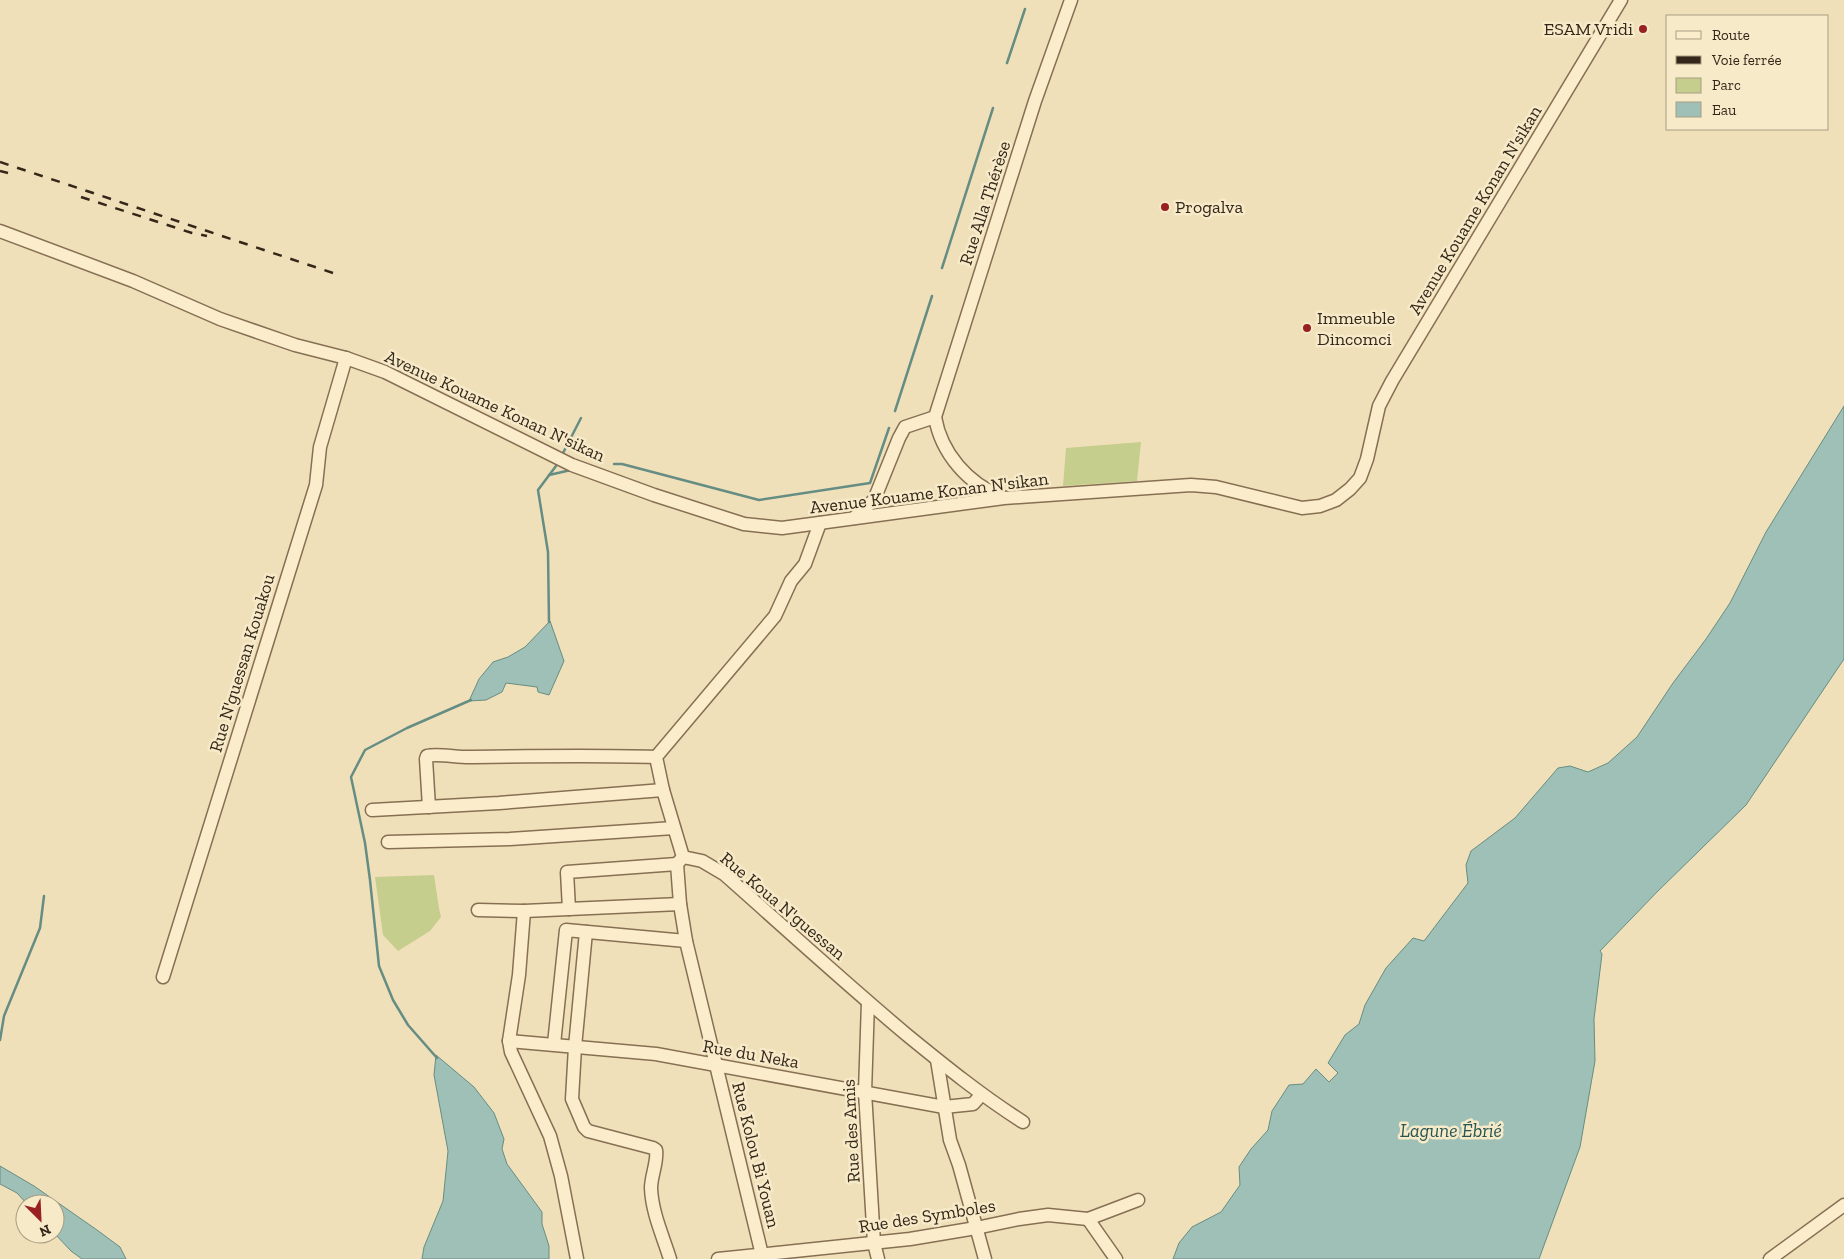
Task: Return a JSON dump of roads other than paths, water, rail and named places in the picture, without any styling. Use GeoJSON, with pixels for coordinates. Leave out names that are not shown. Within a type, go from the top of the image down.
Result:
{"type":"FeatureCollection","features":[{"type":"Feature","properties":{"kind":"street","name":"Rue Alla Thérèse"},"geometry":{"type":"LineString","coordinates":[[936,417],[1035,101],[1070,0]]}},
{"type":"Feature","properties":{"kind":"street","name":"Avenue Kouame Konan N'sikan"},"geometry":{"type":"LineString","coordinates":[[0,231],[133,281],[220,318],[296,345],[346,358],[385,372],[572,465],[654,495],[744,524],[782,528],[1004,498],[1191,485],[1216,487],[1283,505],[1302,508],[1320,506],[1336,500],[1360,478],[1367,459],[1379,406],[1392,381],[1621,0]]}},
{"type":"Feature","properties":{"kind":"street","name":"Rue N'guessan Kouakou"},"geometry":{"type":"LineString","coordinates":[[163,977],[316,485],[320,447],[346,358]]}},
{"type":"Feature","properties":{"kind":"street"},"geometry":{"type":"LineString","coordinates":[[854,518],[874,500],[905,427],[936,417],[937,426],[951,457],[978,485],[988,492],[1004,498]]}},
{"type":"Feature","properties":{"kind":"street"},"geometry":{"type":"LineString","coordinates":[[656,756],[775,616],[791,580],[805,564],[820,523]]}},
{"type":"Feature","properties":{"kind":"street"},"geometry":{"type":"LineString","coordinates":[[429,807],[426,759],[431,754],[457,758],[590,755],[656,756]]}},
{"type":"Feature","properties":{"kind":"street"},"geometry":{"type":"LineString","coordinates":[[569,909],[567,872],[680,860],[656,756]]}},
{"type":"Feature","properties":{"kind":"street"},"geometry":{"type":"LineString","coordinates":[[372,810],[663,790]]}},
{"type":"Feature","properties":{"kind":"street"},"geometry":{"type":"LineString","coordinates":[[388,842],[510,839],[674,828]]}},
{"type":"Feature","properties":{"kind":"street","name":"Rue Kolou Bi Youan"},"geometry":{"type":"LineString","coordinates":[[680,860],[680,904],[686,941],[762,1257]]}},
{"type":"Feature","properties":{"kind":"street","name":"Rue Koua N'guessan"},"geometry":{"type":"LineString","coordinates":[[680,860],[702,861],[724,874],[868,1002],[937,1060],[981,1095],[1023,1122]]}},
{"type":"Feature","properties":{"kind":"street"},"geometry":{"type":"LineString","coordinates":[[478,910],[524,911],[680,904]]}},
{"type":"Feature","properties":{"kind":"street"},"geometry":{"type":"LineString","coordinates":[[524,911],[520,975],[509,1041],[511,1052],[550,1136],[561,1176],[577,1259]]}},
{"type":"Feature","properties":{"kind":"street"},"geometry":{"type":"LineString","coordinates":[[554,1044],[565,934],[569,929],[686,941]]}},
{"type":"Feature","properties":{"kind":"street"},"geometry":{"type":"LineString","coordinates":[[586,932],[572,1098],[588,1131],[656,1150],[657,1154],[651,1177],[652,1204],[670,1259]]}},
{"type":"Feature","properties":{"kind":"street","name":"Rue des Amis"},"geometry":{"type":"LineString","coordinates":[[868,1002],[865,1092],[874,1243],[878,1259]]}},
{"type":"Feature","properties":{"kind":"street","name":"Rue du Neka"},"geometry":{"type":"LineString","coordinates":[[509,1041],[656,1054],[944,1107],[973,1104],[981,1095]]}},
{"type":"Feature","properties":{"kind":"street"},"geometry":{"type":"LineString","coordinates":[[937,1060],[950,1140],[959,1165],[985,1259]]}},
{"type":"Feature","properties":{"kind":"street","name":"Rue des Symboles"},"geometry":{"type":"LineString","coordinates":[[718,1259],[762,1257],[874,1243],[1048,1215],[1088,1219],[1138,1200]]}},
{"type":"Feature","properties":{"kind":"street"},"geometry":{"type":"LineString","coordinates":[[1770,1259],[1844,1205]]}},
{"type":"Feature","properties":{"kind":"street"},"geometry":{"type":"LineString","coordinates":[[1088,1219],[1116,1259]]}},
{"type":"Feature","properties":{"kind":"water","name":"Lagune Ébrié"},"geometry":{"type":"Polygon","coordinates":[[[1844,406],[1844,659],[1746,805],[1600,951],[1602,954],[1594,1019],[1595,1061],[1580,1147],[1539,1259],[1173,1259],[1179,1243],[1192,1227],[1221,1212],[1240,1185],[1239,1167],[1251,1149],[1268,1130],[1272,1111],[1289,1085],[1303,1084],[1316,1069],[1329,1082],[1338,1073],[1328,1063],[1345,1035],[1359,1024],[1365,1005],[1386,968],[1413,938],[1424,941],[1468,883],[1466,865],[1471,851],[1515,818],[1558,768],[1570,766],[1588,772],[1608,763],[1637,737],[1730,603],[1766,532],[1844,406]]]}},
{"type":"Feature","properties":{"kind":"water"},"geometry":{"type":"Polygon","coordinates":[[[550,621],[564,661],[549,695],[538,692],[537,687],[506,683],[502,692],[486,700],[469,701],[479,679],[493,662],[508,657],[525,647],[550,621]]]}},
{"type":"Feature","properties":{"kind":"water"},"geometry":{"type":"Polygon","coordinates":[[[436,1055],[474,1087],[494,1113],[504,1139],[502,1149],[507,1164],[542,1212],[542,1224],[549,1246],[549,1259],[422,1259],[424,1247],[443,1201],[448,1151],[434,1075],[436,1055]]]}},
{"type":"Feature","properties":{"kind":"water"},"geometry":{"type":"Polygon","coordinates":[[[0,1166],[45,1194],[18,1194],[0,1184],[0,1166]]]}},
{"type":"Feature","properties":{"kind":"water"},"geometry":{"type":"Polygon","coordinates":[[[65,1208],[120,1247],[126,1259],[82,1259],[64,1244],[65,1208]]]}},
{"type":"Feature","properties":{"kind":"waterway"},"geometry":{"type":"LineString","coordinates":[[1007,63],[1025,9]]}},
{"type":"Feature","properties":{"kind":"waterway"},"geometry":{"type":"LineString","coordinates":[[942,268],[993,108]]}},
{"type":"Feature","properties":{"kind":"waterway"},"geometry":{"type":"LineString","coordinates":[[895,411],[932,296]]}},
{"type":"Feature","properties":{"kind":"waterway"},"geometry":{"type":"LineString","coordinates":[[562,455],[581,418]]}},
{"type":"Feature","properties":{"kind":"waterway"},"geometry":{"type":"LineString","coordinates":[[614,464],[622,464],[759,500],[870,483],[889,428]]}},
{"type":"Feature","properties":{"kind":"waterway"},"geometry":{"type":"LineString","coordinates":[[549,622],[548,552],[538,490],[556,466]]}},
{"type":"Feature","properties":{"kind":"waterway"},"geometry":{"type":"LineString","coordinates":[[549,475],[571,470]]}},
{"type":"Feature","properties":{"kind":"waterway"},"geometry":{"type":"LineString","coordinates":[[437,1058],[408,1025],[393,1000],[379,966],[365,843],[351,777],[365,750],[407,728],[471,700]]}},
{"type":"Feature","properties":{"kind":"waterway"},"geometry":{"type":"LineString","coordinates":[[0,1040],[4,1016],[40,928],[44,896]]}},
{"type":"Feature","properties":{"kind":"railway"},"geometry":{"type":"LineString","coordinates":[[0,162],[336,274]]}},
{"type":"Feature","properties":{"kind":"railway"},"geometry":{"type":"LineString","coordinates":[[0,171],[8,173]]}},
{"type":"Feature","properties":{"kind":"railway"},"geometry":{"type":"LineString","coordinates":[[81,197],[192,233],[207,236]]}},
{"type":"Feature","properties":{"kind":"place","name":"ESAM Vridi"},"geometry":{"type":"Point","coordinates":[1643,29]}},
{"type":"Feature","properties":{"kind":"place","name":"Progalva"},"geometry":{"type":"Point","coordinates":[1165,207]}},
{"type":"Feature","properties":{"kind":"place","name":"Immeuble Dincomci"},"geometry":{"type":"Point","coordinates":[1307,328]}}]}
